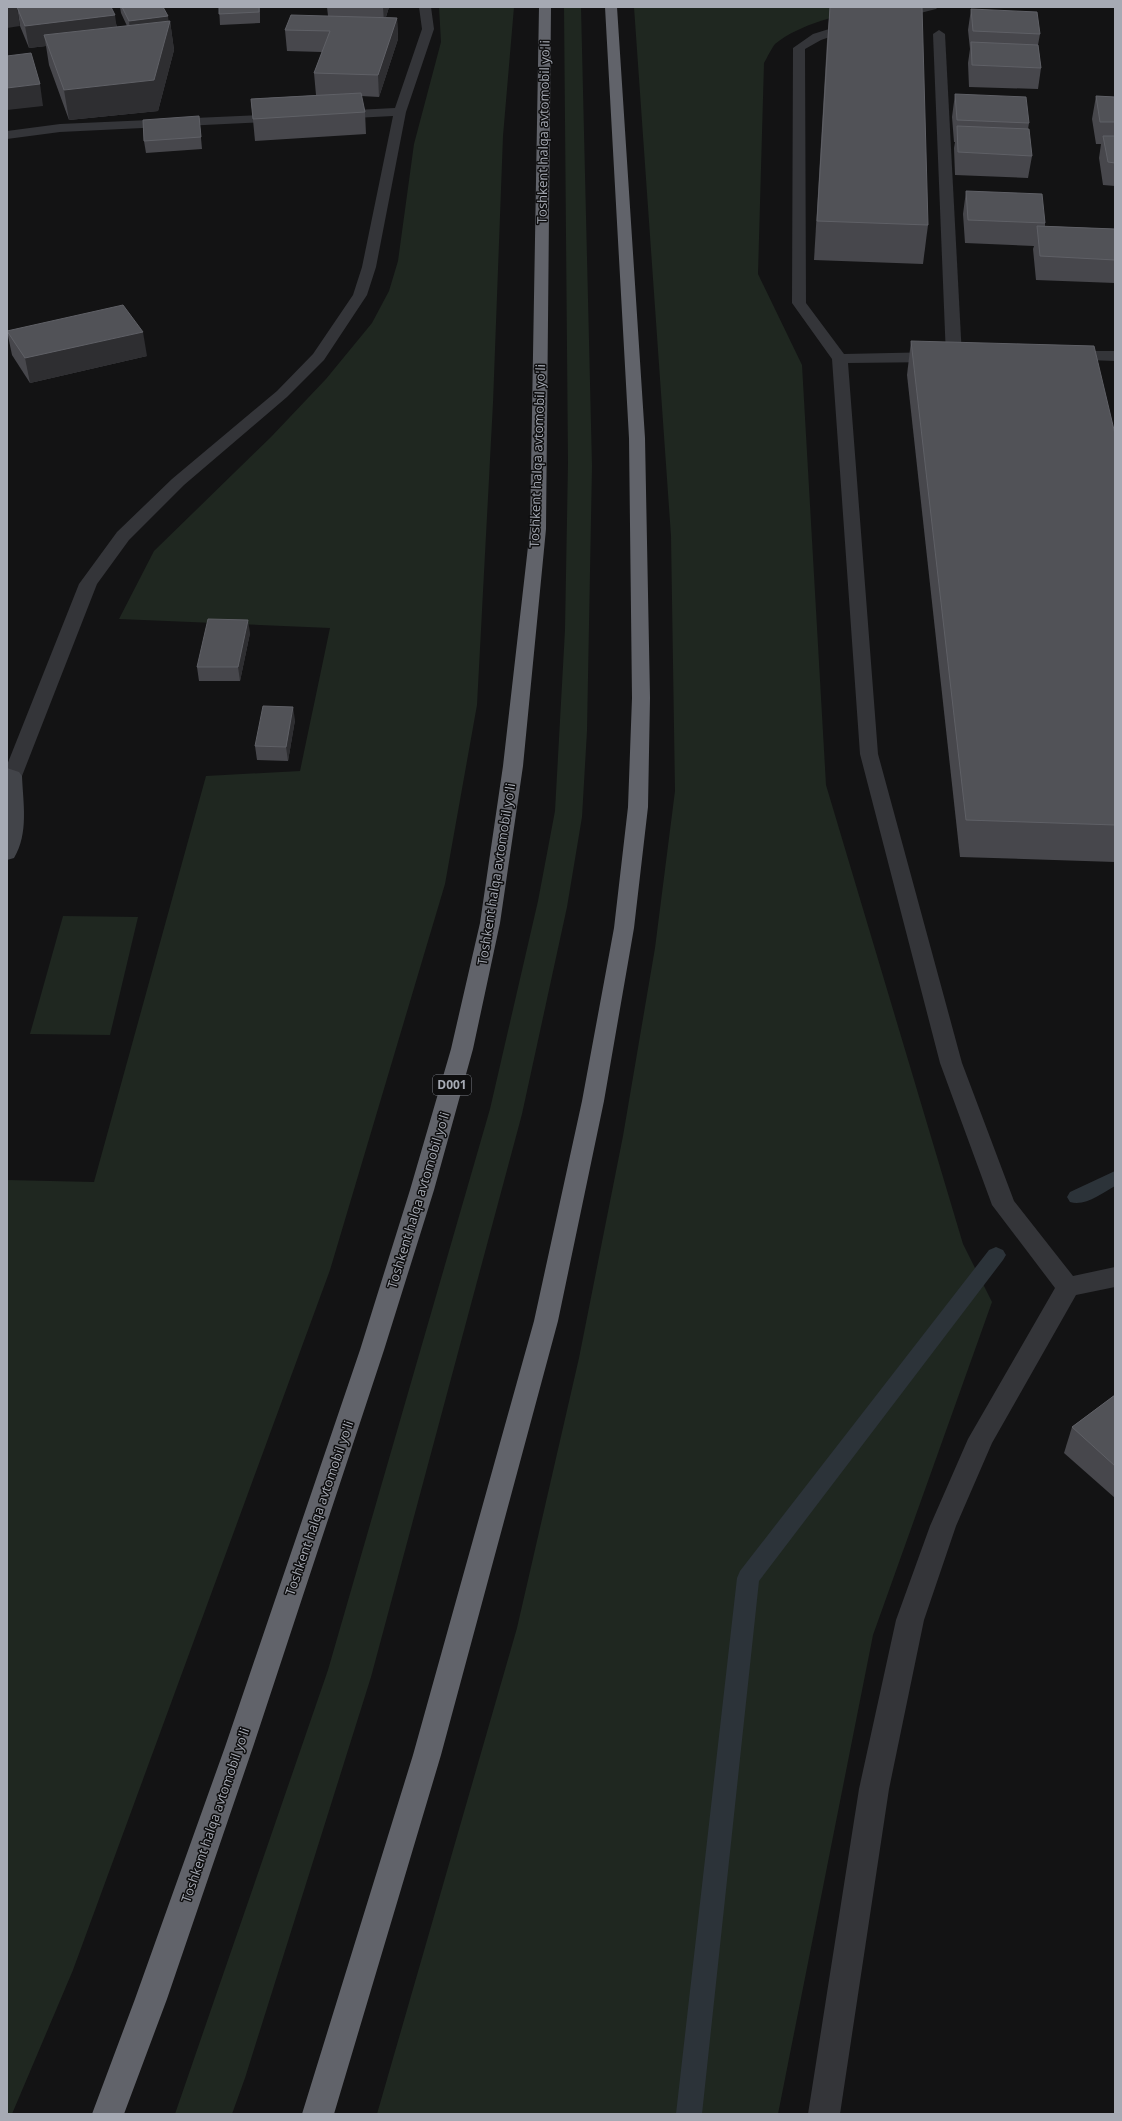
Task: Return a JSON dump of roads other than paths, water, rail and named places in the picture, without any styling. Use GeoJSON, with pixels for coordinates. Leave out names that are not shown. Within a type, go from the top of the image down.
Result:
{"type":"FeatureCollection","features":[{"type":"Feature","properties":{"kind":"highway","name":"Toshkent halqa avtomobil yo'li"},"geometry":{"type":"LineString","coordinates":[[108,2114],[151,1999],[239,1747],[372,1350],[422,1190],[462,1048],[490,923],[513,766],[525,631],[538,529],[545,7]]}},
{"type":"Feature","properties":{"kind":"highway"},"geometry":{"type":"LineString","coordinates":[[318,2114],[429,1747],[546,1321],[593,1101],[624,928],[638,807],[641,698],[637,438],[611,7]]}},
{"type":"Feature","properties":{"kind":"street"},"geometry":{"type":"LineString","coordinates":[[7,853],[15,826],[9,775],[88,584],[123,536],[178,482],[282,394],[319,357],[360,295],[369,267],[400,112],[428,29],[425,7]]}},
{"type":"Feature","properties":{"kind":"street"},"geometry":{"type":"LineString","coordinates":[[882,18],[932,7]]}},
{"type":"Feature","properties":{"kind":"street"},"geometry":{"type":"LineString","coordinates":[[868,22],[841,28],[817,38],[799,48],[799,303],[840,358],[869,754],[951,1062],[1004,1205],[1068,1287]]}},
{"type":"Feature","properties":{"kind":"street"},"geometry":{"type":"LineString","coordinates":[[939,34],[954,357]]}},
{"type":"Feature","properties":{"kind":"street"},"geometry":{"type":"LineString","coordinates":[[320,116],[400,112]]}},
{"type":"Feature","properties":{"kind":"street"},"geometry":{"type":"LineString","coordinates":[[7,135],[60,128],[297,117]]}},
{"type":"Feature","properties":{"kind":"street"},"geometry":{"type":"LineString","coordinates":[[1054,356],[1115,356]]}},
{"type":"Feature","properties":{"kind":"street"},"geometry":{"type":"LineString","coordinates":[[840,358],[969,357]]}},
{"type":"Feature","properties":{"kind":"street"},"geometry":{"type":"LineString","coordinates":[[824,2114],[874,1788],[910,1620],[943,1526],[981,1439],[1068,1287],[1115,1277]]}},
{"type":"Feature","properties":{"kind":"waterway"},"geometry":{"type":"LineString","coordinates":[[1077,1197],[1115,1178]]}},
{"type":"Feature","properties":{"kind":"waterway"},"geometry":{"type":"LineString","coordinates":[[689,2114],[748,1578],[996,1255]]}}]}
